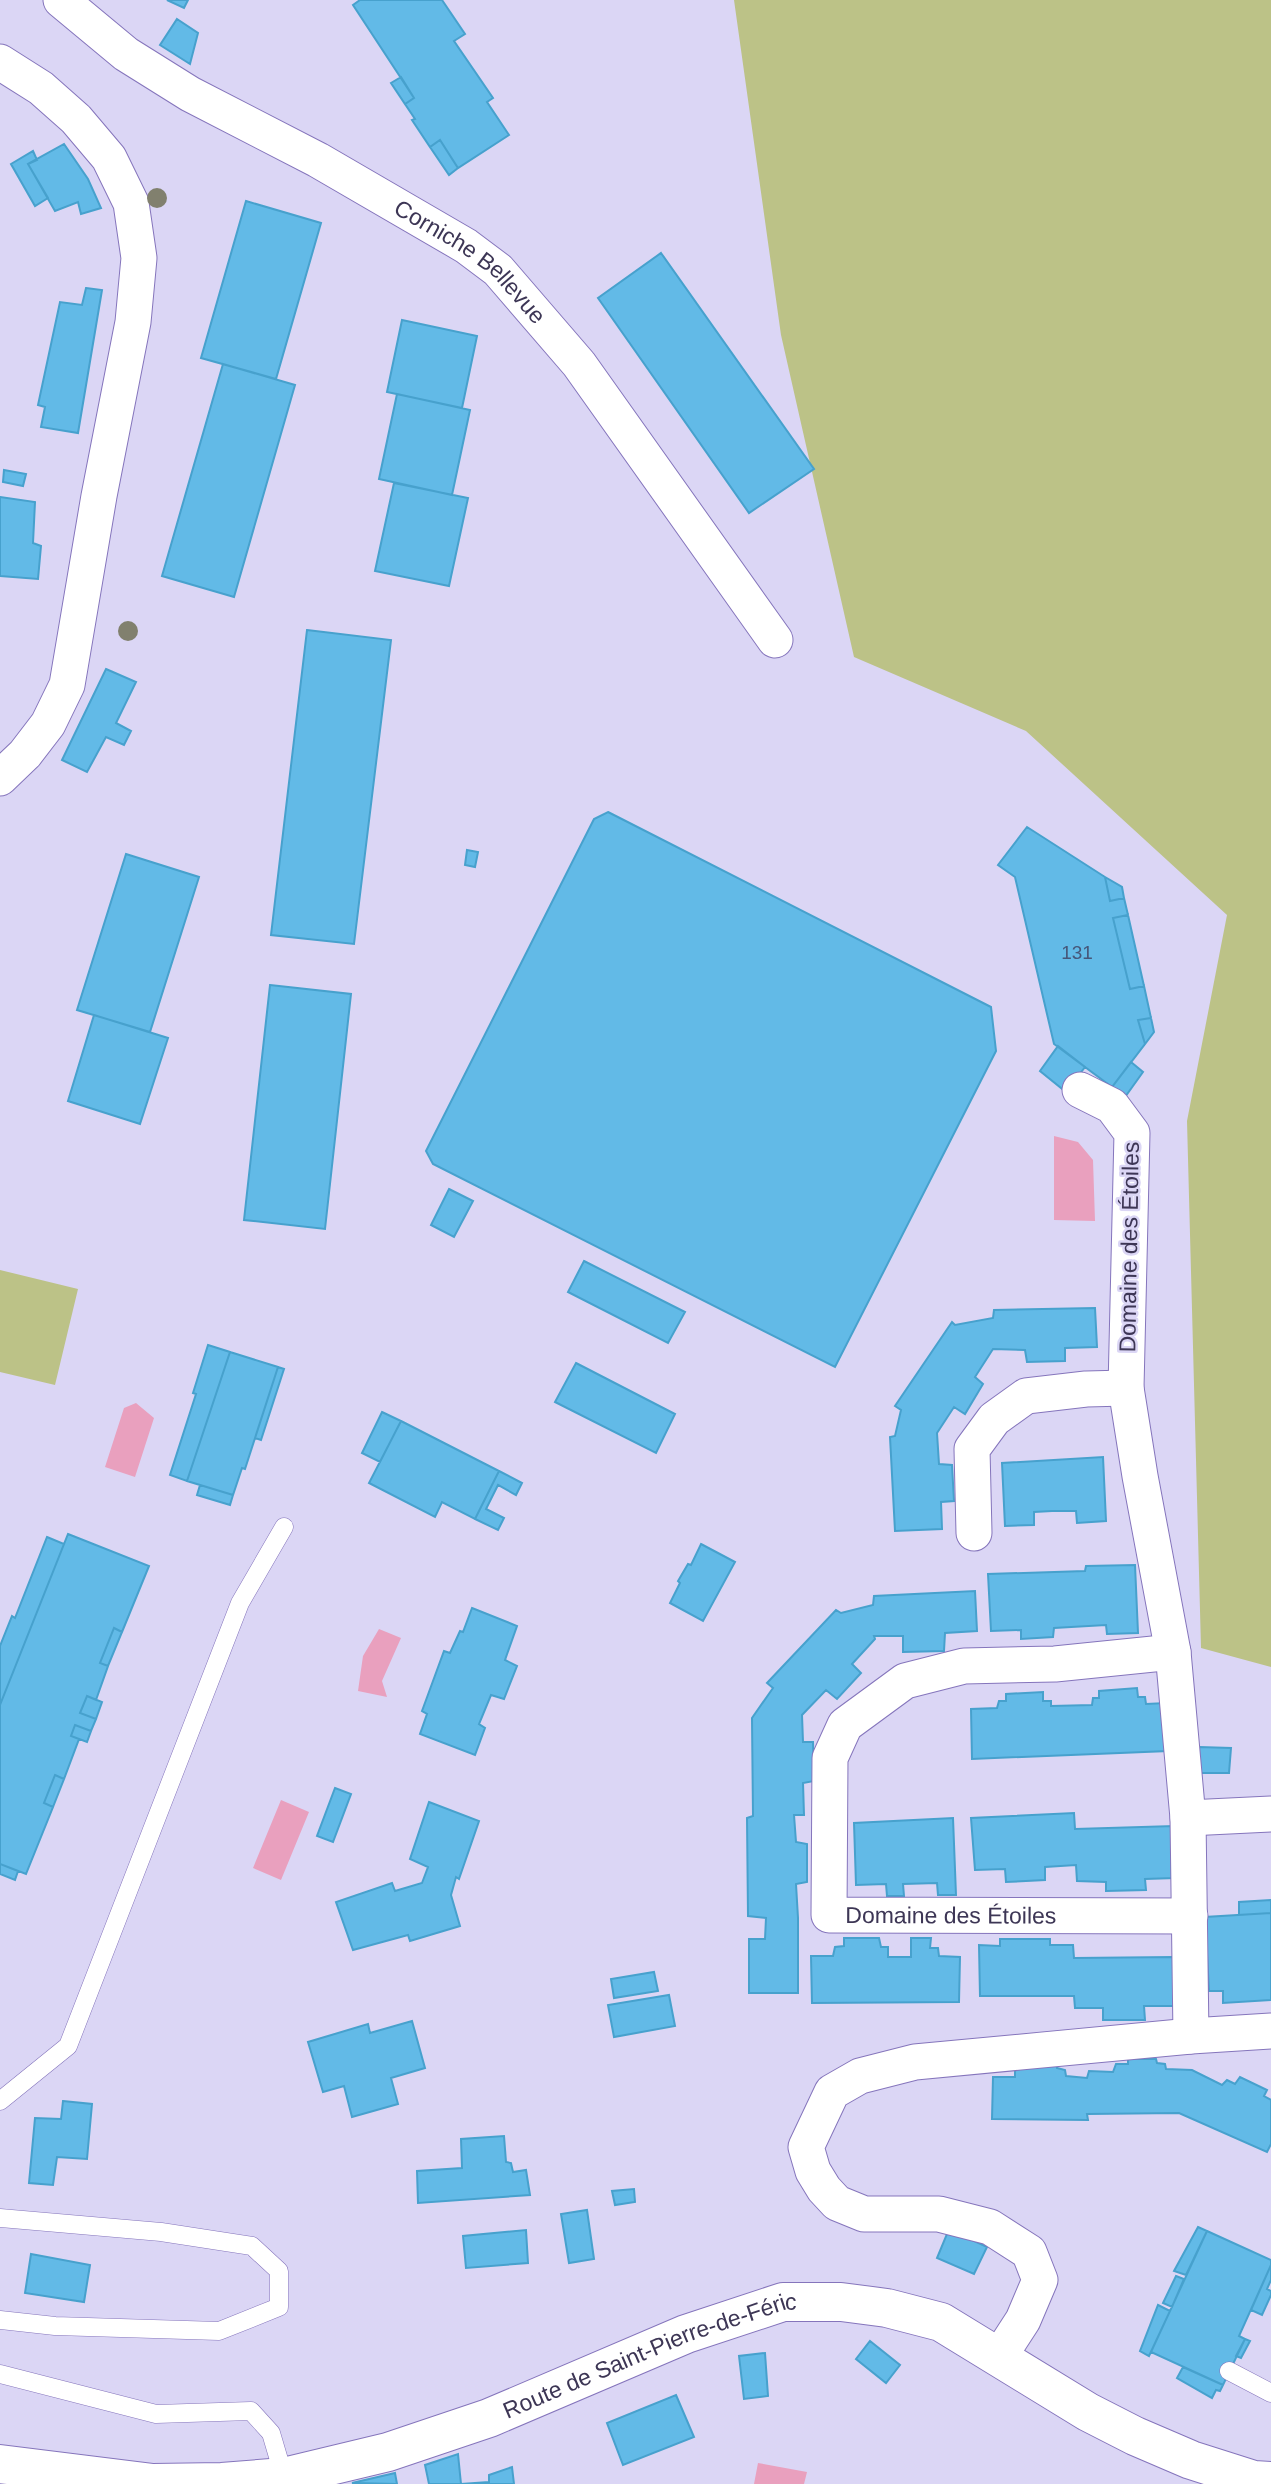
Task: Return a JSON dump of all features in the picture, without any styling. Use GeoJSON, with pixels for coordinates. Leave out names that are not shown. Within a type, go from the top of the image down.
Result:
{"type":"FeatureCollection","features":[{"type":"Feature","properties":{"kind":"street","name":"Corniche Bellevue"},"geometry":{"type":"LineString","coordinates":[[61,0],[127,54],[190,94],[318,160],[466,246],[498,270],[579,364],[775,640]]}},
{"type":"Feature","properties":{"kind":"street"},"geometry":{"type":"LineString","coordinates":[[0,62],[50,96],[76,120],[109,158],[131,202],[139,258],[133,322],[67,685],[48,724],[25,754],[0,778]]}},
{"type":"Feature","properties":{"kind":"street","name":"Domaine des Étoiles"},"geometry":{"type":"LineString","coordinates":[[1080,1090],[1112,1106],[1132,1133],[1126,1388],[1173,1652],[1188,1818],[1191,2036]]}},
{"type":"Feature","properties":{"kind":"street"},"geometry":{"type":"LineString","coordinates":[[974,1533],[972,1449],[994,1419],[1026,1396],[1086,1389],[1126,1388]]}},
{"type":"Feature","properties":{"kind":"street","name":"Domaine des Étoiles"},"geometry":{"type":"LineString","coordinates":[[1173,1652],[1055,1664],[964,1666],[905,1681],[845,1726],[830,1758],[830,1915],[1190,1916]]}},
{"type":"Feature","properties":{"kind":"street"},"geometry":{"type":"LineString","coordinates":[[1188,1818],[1271,1814]]}},
{"type":"Feature","properties":{"kind":"street"},"geometry":{"type":"LineString","coordinates":[[999,2357],[1023,2320],[1040,2280],[1029,2252],[990,2227],[939,2214],[864,2214],[837,2203],[813,2171],[806,2147],[832,2092],[860,2076],[915,2062],[1271,2031]]}},
{"type":"Feature","properties":{"kind":"street","name":"Route de Saint-Pierre-de-Féric"},"geometry":{"type":"LineString","coordinates":[[0,2465],[153,2483],[222,2482],[284,2477],[388,2452],[489,2418],[686,2333],[783,2302],[841,2302],[887,2308],[941,2322],[1088,2412],[1135,2436],[1191,2460],[1254,2480],[1271,2481]]}},
{"type":"Feature","properties":{"kind":"lane"},"geometry":{"type":"LineString","coordinates":[[0,2101],[68,2046],[240,1603],[284,1527]]}},
{"type":"Feature","properties":{"kind":"lane"},"geometry":{"type":"LineString","coordinates":[[0,2218],[161,2232],[252,2246],[279,2271],[279,2306],[219,2331],[55,2326],[0,2320]]}},
{"type":"Feature","properties":{"kind":"lane"},"geometry":{"type":"LineString","coordinates":[[1229,2371],[1271,2393]]}},
{"type":"Feature","properties":{"kind":"lane"},"geometry":{"type":"LineString","coordinates":[[0,2374],[156,2414],[251,2411],[271,2433],[284,2477]]}},
{"type":"Feature","properties":{"kind":"green space"},"geometry":{"type":"Polygon","coordinates":[[[734,0],[1271,0],[1271,1667],[1201,1648],[1187,1121],[1227,915],[1026,731],[854,657],[781,335],[734,0]]]}},
{"type":"Feature","properties":{"kind":"green space"},"geometry":{"type":"Polygon","coordinates":[[[0,1270],[78,1289],[55,1385],[0,1372],[0,1270]]]}},
{"type":"Feature","properties":{"kind":"shaded area"},"geometry":{"type":"Polygon","coordinates":[[[1054,1136],[1078,1142],[1093,1160],[1095,1221],[1054,1220],[1054,1136]]]}},
{"type":"Feature","properties":{"kind":"shaded area"},"geometry":{"type":"Polygon","coordinates":[[[136,1403],[154,1418],[135,1477],[105,1467],[124,1408],[136,1403]]]}},
{"type":"Feature","properties":{"kind":"shaded area"},"geometry":{"type":"Polygon","coordinates":[[[379,1629],[401,1638],[382,1681],[387,1697],[358,1691],[363,1656],[379,1629]]]}},
{"type":"Feature","properties":{"kind":"shaded area"},"geometry":{"type":"Polygon","coordinates":[[[281,1800],[309,1812],[281,1880],[253,1868],[281,1800]]]}},
{"type":"Feature","properties":{"kind":"shaded area"},"geometry":{"type":"Polygon","coordinates":[[[758,2463],[807,2472],[804,2484],[754,2484],[758,2463]]]}},
{"type":"Feature","properties":{"kind":"building"},"geometry":{"type":"Polygon","coordinates":[[[167,0],[188,0],[184,8],[167,0]]]}},
{"type":"Feature","properties":{"kind":"building"},"geometry":{"type":"Polygon","coordinates":[[[360,0],[442,0],[465,34],[454,41],[493,98],[487,102],[509,135],[458,168],[440,140],[430,147],[405,104],[414,98],[353,5],[360,0]]]}},
{"type":"Feature","properties":{"kind":"building"},"geometry":{"type":"Polygon","coordinates":[[[177,19],[198,33],[190,64],[160,45],[177,19]]]}},
{"type":"Feature","properties":{"kind":"building"},"geometry":{"type":"Polygon","coordinates":[[[401,77],[414,98],[405,104],[391,83],[401,77]]]}},
{"type":"Feature","properties":{"kind":"building"},"geometry":{"type":"Polygon","coordinates":[[[440,140],[458,168],[449,175],[430,147],[440,140]]]}},
{"type":"Feature","properties":{"kind":"building"},"geometry":{"type":"Polygon","coordinates":[[[64,144],[88,179],[101,208],[81,214],[78,202],[55,211],[28,164],[64,144]]]}},
{"type":"Feature","properties":{"kind":"building"},"geometry":{"type":"Polygon","coordinates":[[[33,151],[37,160],[28,164],[48,198],[35,206],[11,164],[33,151]]]}},
{"type":"Feature","properties":{"kind":"building"},"geometry":{"type":"Polygon","coordinates":[[[246,201],[321,223],[276,379],[201,358],[246,201]]]}},
{"type":"Feature","properties":{"kind":"building"},"geometry":{"type":"Polygon","coordinates":[[[661,253],[814,469],[749,513],[598,298],[661,253]]]}},
{"type":"Feature","properties":{"kind":"building"},"geometry":{"type":"Polygon","coordinates":[[[86,288],[102,290],[78,433],[41,427],[45,407],[38,405],[60,302],[82,305],[86,288]]]}},
{"type":"Feature","properties":{"kind":"building"},"geometry":{"type":"Polygon","coordinates":[[[402,320],[477,336],[462,408],[387,392],[402,320]]]}},
{"type":"Feature","properties":{"kind":"building"},"geometry":{"type":"Polygon","coordinates":[[[223,364],[295,385],[234,597],[162,576],[223,364]]]}},
{"type":"Feature","properties":{"kind":"building"},"geometry":{"type":"Polygon","coordinates":[[[397,394],[470,410],[452,495],[379,479],[397,394]]]}},
{"type":"Feature","properties":{"kind":"building"},"geometry":{"type":"Polygon","coordinates":[[[4,470],[26,474],[23,486],[3,482],[4,470]]]}},
{"type":"Feature","properties":{"kind":"building"},"geometry":{"type":"Polygon","coordinates":[[[394,483],[468,498],[449,586],[375,571],[394,483]]]}},
{"type":"Feature","properties":{"kind":"building"},"geometry":{"type":"Polygon","coordinates":[[[0,497],[35,502],[33,543],[41,546],[38,579],[0,576],[0,497]]]}},
{"type":"Feature","properties":{"kind":"building"},"geometry":{"type":"Polygon","coordinates":[[[307,630],[391,640],[354,944],[271,935],[307,630]]]}},
{"type":"Feature","properties":{"kind":"building"},"geometry":{"type":"Polygon","coordinates":[[[106,669],[136,682],[116,723],[131,731],[124,745],[106,737],[87,772],[62,760],[106,669]]]}},
{"type":"Feature","properties":{"kind":"building"},"geometry":{"type":"Polygon","coordinates":[[[608,812],[991,1007],[996,1051],[835,1367],[433,1164],[426,1151],[594,819],[608,812]]]}},
{"type":"Feature","properties":{"kind":"building"},"geometry":{"type":"Polygon","coordinates":[[[1027,827],[1105,877],[1110,901],[1124,898],[1128,915],[1113,918],[1130,989],[1144,986],[1151,1018],[1138,1020],[1145,1044],[1112,1087],[1054,1044],[1015,877],[998,865],[1027,827]]]}},
{"type":"Feature","properties":{"kind":"building"},"geometry":{"type":"Polygon","coordinates":[[[467,850],[478,852],[475,867],[465,865],[467,850]]]}},
{"type":"Feature","properties":{"kind":"building"},"geometry":{"type":"Polygon","coordinates":[[[126,854],[199,877],[150,1032],[77,1010],[126,854]]]}},
{"type":"Feature","properties":{"kind":"building"},"geometry":{"type":"Polygon","coordinates":[[[1105,877],[1122,887],[1124,898],[1110,901],[1105,877]]]}},
{"type":"Feature","properties":{"kind":"building"},"geometry":{"type":"Polygon","coordinates":[[[1128,915],[1144,986],[1130,989],[1113,918],[1128,915]]]}},
{"type":"Feature","properties":{"kind":"building"},"geometry":{"type":"Polygon","coordinates":[[[270,985],[351,994],[325,1229],[244,1220],[270,985]]]}},
{"type":"Feature","properties":{"kind":"building"},"geometry":{"type":"Polygon","coordinates":[[[94,1015],[168,1038],[140,1124],[68,1101],[94,1015]]]}},
{"type":"Feature","properties":{"kind":"building"},"geometry":{"type":"Polygon","coordinates":[[[1151,1018],[1154,1032],[1145,1044],[1138,1020],[1151,1018]]]}},
{"type":"Feature","properties":{"kind":"building"},"geometry":{"type":"Polygon","coordinates":[[[1058,1046],[1085,1067],[1066,1092],[1040,1071],[1058,1046]]]}},
{"type":"Feature","properties":{"kind":"building"},"geometry":{"type":"Polygon","coordinates":[[[1131,1062],[1143,1072],[1125,1097],[1112,1087],[1131,1062]]]}},
{"type":"Feature","properties":{"kind":"building"},"geometry":{"type":"Polygon","coordinates":[[[449,1189],[473,1201],[454,1237],[431,1225],[449,1189]]]}},
{"type":"Feature","properties":{"kind":"building"},"geometry":{"type":"Polygon","coordinates":[[[584,1261],[685,1312],[668,1343],[568,1292],[584,1261]]]}},
{"type":"Feature","properties":{"kind":"building"},"geometry":{"type":"Polygon","coordinates":[[[1095,1308],[1097,1347],[1065,1348],[1065,1361],[1027,1362],[1025,1350],[993,1349],[975,1377],[983,1384],[965,1414],[954,1407],[937,1433],[939,1464],[952,1465],[954,1501],[941,1502],[942,1529],[895,1531],[890,1437],[895,1436],[901,1410],[895,1406],[952,1322],[955,1325],[993,1318],[994,1310],[1095,1308]]]}},
{"type":"Feature","properties":{"kind":"building"},"geometry":{"type":"Polygon","coordinates":[[[208,1345],[230,1352],[187,1481],[170,1475],[196,1394],[193,1393],[208,1345]]]}},
{"type":"Feature","properties":{"kind":"building"},"geometry":{"type":"Polygon","coordinates":[[[230,1352],[278,1367],[245,1469],[242,1468],[233,1495],[187,1481],[230,1352]]]}},
{"type":"Feature","properties":{"kind":"building"},"geometry":{"type":"Polygon","coordinates":[[[576,1363],[675,1414],[656,1453],[555,1402],[576,1363]]]}},
{"type":"Feature","properties":{"kind":"building"},"geometry":{"type":"Polygon","coordinates":[[[278,1367],[284,1369],[261,1440],[255,1438],[278,1367]]]}},
{"type":"Feature","properties":{"kind":"building"},"geometry":{"type":"Polygon","coordinates":[[[382,1412],[401,1421],[380,1462],[362,1453],[382,1412]]]}},
{"type":"Feature","properties":{"kind":"building"},"geometry":{"type":"Polygon","coordinates":[[[401,1421],[499,1471],[475,1519],[442,1502],[435,1517],[369,1483],[401,1421]]]}},
{"type":"Feature","properties":{"kind":"building"},"geometry":{"type":"Polygon","coordinates":[[[1103,1457],[1106,1521],[1077,1523],[1076,1511],[1052,1511],[1034,1512],[1034,1525],[1005,1526],[1002,1463],[1103,1457]]]}},
{"type":"Feature","properties":{"kind":"building"},"geometry":{"type":"Polygon","coordinates":[[[499,1471],[522,1483],[516,1495],[498,1485],[486,1509],[504,1518],[498,1530],[475,1519],[499,1471]]]}},
{"type":"Feature","properties":{"kind":"building"},"geometry":{"type":"Polygon","coordinates":[[[200,1485],[233,1495],[230,1505],[197,1495],[200,1485]]]}},
{"type":"Feature","properties":{"kind":"building"},"geometry":{"type":"Polygon","coordinates":[[[68,1534],[149,1566],[122,1632],[114,1628],[100,1663],[108,1666],[96,1700],[87,1696],[80,1713],[96,1719],[91,1731],[75,1725],[71,1736],[79,1739],[64,1779],[55,1775],[44,1803],[53,1807],[26,1874],[0,1864],[0,1705],[68,1534]]]}},
{"type":"Feature","properties":{"kind":"building"},"geometry":{"type":"Polygon","coordinates":[[[47,1537],[64,1544],[0,1705],[0,1646],[12,1616],[15,1618],[47,1537]]]}},
{"type":"Feature","properties":{"kind":"building"},"geometry":{"type":"Polygon","coordinates":[[[701,1544],[735,1562],[703,1621],[670,1603],[680,1583],[678,1581],[688,1564],[691,1565],[701,1544]]]}},
{"type":"Feature","properties":{"kind":"building"},"geometry":{"type":"Polygon","coordinates":[[[1135,1565],[1138,1633],[1107,1634],[1106,1625],[1054,1628],[1053,1637],[1021,1639],[1021,1630],[991,1631],[988,1574],[1085,1571],[1086,1566],[1135,1565]]]}},
{"type":"Feature","properties":{"kind":"building"},"geometry":{"type":"Polygon","coordinates":[[[975,1591],[977,1631],[945,1633],[944,1651],[903,1652],[903,1636],[874,1636],[875,1639],[852,1664],[861,1673],[837,1699],[826,1690],[802,1715],[803,1742],[813,1742],[814,1781],[803,1783],[804,1815],[794,1815],[796,1842],[807,1844],[807,1882],[796,1884],[798,1993],[749,1993],[749,1939],[765,1939],[766,1918],[748,1916],[747,1818],[753,1816],[752,1718],[773,1688],[767,1683],[836,1610],[841,1613],[873,1605],[874,1596],[975,1591]]]}},
{"type":"Feature","properties":{"kind":"building"},"geometry":{"type":"Polygon","coordinates":[[[472,1608],[517,1626],[505,1660],[517,1666],[504,1699],[491,1695],[479,1724],[485,1728],[475,1755],[420,1734],[427,1714],[422,1711],[444,1651],[450,1653],[460,1631],[463,1632],[472,1608]]]}},
{"type":"Feature","properties":{"kind":"building"},"geometry":{"type":"Polygon","coordinates":[[[114,1628],[122,1632],[108,1666],[100,1663],[114,1628]]]}},
{"type":"Feature","properties":{"kind":"building"},"geometry":{"type":"Polygon","coordinates":[[[1137,1688],[1138,1697],[1145,1697],[1146,1704],[1166,1703],[1168,1751],[972,1759],[971,1709],[997,1708],[999,1701],[1006,1701],[1006,1694],[1043,1692],[1043,1701],[1051,1701],[1051,1706],[1092,1705],[1093,1698],[1099,1698],[1099,1691],[1137,1688]]]}},
{"type":"Feature","properties":{"kind":"building"},"geometry":{"type":"Polygon","coordinates":[[[87,1696],[102,1702],[96,1719],[80,1713],[87,1696]]]}},
{"type":"Feature","properties":{"kind":"building"},"geometry":{"type":"Polygon","coordinates":[[[75,1725],[91,1731],[87,1742],[71,1736],[75,1725]]]}},
{"type":"Feature","properties":{"kind":"building"},"geometry":{"type":"Polygon","coordinates":[[[1199,1747],[1231,1748],[1229,1773],[1199,1773],[1199,1747]]]}},
{"type":"Feature","properties":{"kind":"building"},"geometry":{"type":"Polygon","coordinates":[[[55,1775],[64,1779],[53,1807],[44,1803],[55,1775]]]}},
{"type":"Feature","properties":{"kind":"building"},"geometry":{"type":"Polygon","coordinates":[[[335,1788],[351,1794],[333,1842],[317,1836],[335,1788]]]}},
{"type":"Feature","properties":{"kind":"building"},"geometry":{"type":"Polygon","coordinates":[[[429,1802],[479,1821],[451,1895],[460,1926],[410,1941],[408,1935],[353,1950],[336,1902],[392,1883],[395,1891],[422,1883],[428,1867],[410,1859],[429,1802]]]}},
{"type":"Feature","properties":{"kind":"building"},"geometry":{"type":"Polygon","coordinates":[[[1074,1813],[1075,1829],[1174,1826],[1175,1878],[1145,1879],[1146,1890],[1106,1891],[1106,1882],[1077,1881],[1076,1865],[1045,1867],[1045,1880],[1006,1882],[1005,1869],[975,1870],[971,1818],[1074,1813]]]}},
{"type":"Feature","properties":{"kind":"building"},"geometry":{"type":"Polygon","coordinates":[[[953,1818],[956,1895],[938,1895],[937,1883],[903,1884],[904,1896],[887,1896],[886,1884],[856,1885],[854,1823],[953,1818]]]}},
{"type":"Feature","properties":{"kind":"building"},"geometry":{"type":"Polygon","coordinates":[[[0,1864],[18,1871],[15,1880],[0,1874],[0,1864]]]}},
{"type":"Feature","properties":{"kind":"building"},"geometry":{"type":"Polygon","coordinates":[[[1271,1900],[1271,1913],[1239,1915],[1239,1902],[1271,1900]]]}},
{"type":"Feature","properties":{"kind":"building"},"geometry":{"type":"Polygon","coordinates":[[[1271,1913],[1271,2000],[1223,2003],[1223,1991],[1209,1991],[1205,1917],[1271,1913]]]}},
{"type":"Feature","properties":{"kind":"building"},"geometry":{"type":"Polygon","coordinates":[[[844,1938],[879,1938],[881,1947],[888,1947],[888,1957],[911,1957],[911,1938],[931,1938],[930,1948],[938,1948],[939,1956],[960,1957],[959,2002],[812,2003],[811,1956],[833,1956],[835,1947],[844,1946],[844,1938]]]}},
{"type":"Feature","properties":{"kind":"building"},"geometry":{"type":"Polygon","coordinates":[[[1000,1939],[1050,1939],[1050,1945],[1073,1945],[1074,1958],[1174,1957],[1175,2006],[1144,2006],[1145,2020],[1103,2020],[1103,2008],[1075,2008],[1074,1996],[980,1996],[979,1945],[1000,1946],[1000,1939]]]}},
{"type":"Feature","properties":{"kind":"building"},"geometry":{"type":"Polygon","coordinates":[[[654,1972],[658,1991],[614,1998],[611,1979],[654,1972]]]}},
{"type":"Feature","properties":{"kind":"building"},"geometry":{"type":"Polygon","coordinates":[[[669,1995],[675,2026],[614,2037],[608,2005],[669,1995]]]}},
{"type":"Feature","properties":{"kind":"building"},"geometry":{"type":"Polygon","coordinates":[[[412,2021],[425,2068],[391,2078],[398,2104],[352,2117],[344,2086],[323,2092],[308,2042],[368,2024],[370,2033],[412,2021]]]}},
{"type":"Feature","properties":{"kind":"building"},"geometry":{"type":"Polygon","coordinates":[[[1128,2059],[1156,2059],[1157,2063],[1165,2064],[1166,2069],[1192,2070],[1222,2085],[1227,2080],[1235,2084],[1240,2077],[1267,2090],[1264,2096],[1271,2100],[1271,2144],[1267,2152],[1179,2113],[1087,2114],[1088,2120],[992,2119],[993,2077],[1015,2077],[1015,2070],[1057,2063],[1057,2068],[1065,2070],[1066,2076],[1087,2078],[1089,2071],[1113,2072],[1116,2064],[1128,2064],[1128,2059]]]}},
{"type":"Feature","properties":{"kind":"building"},"geometry":{"type":"Polygon","coordinates":[[[63,2101],[92,2104],[87,2159],[57,2157],[53,2185],[29,2183],[35,2118],[61,2119],[63,2101]]]}},
{"type":"Feature","properties":{"kind":"building"},"geometry":{"type":"Polygon","coordinates":[[[504,2136],[506,2162],[511,2163],[513,2172],[526,2170],[530,2195],[418,2203],[417,2171],[462,2168],[461,2139],[504,2136]]]}},
{"type":"Feature","properties":{"kind":"building"},"geometry":{"type":"Polygon","coordinates":[[[634,2189],[635,2202],[615,2205],[612,2191],[634,2189]]]}},
{"type":"Feature","properties":{"kind":"building"},"geometry":{"type":"Polygon","coordinates":[[[587,2210],[594,2259],[569,2263],[561,2214],[587,2210]]]}},
{"type":"Feature","properties":{"kind":"building"},"geometry":{"type":"Polygon","coordinates":[[[1198,2227],[1207,2231],[1186,2275],[1174,2271],[1198,2227]]]}},
{"type":"Feature","properties":{"kind":"building"},"geometry":{"type":"Polygon","coordinates":[[[949,2229],[987,2247],[974,2274],[937,2258],[949,2229]]]}},
{"type":"Feature","properties":{"kind":"building"},"geometry":{"type":"Polygon","coordinates":[[[526,2230],[528,2263],[466,2268],[463,2236],[526,2230]]]}},
{"type":"Feature","properties":{"kind":"building"},"geometry":{"type":"Polygon","coordinates":[[[1207,2231],[1271,2260],[1239,2336],[1245,2339],[1223,2385],[1151,2352],[1207,2231]]]}},
{"type":"Feature","properties":{"kind":"building"},"geometry":{"type":"Polygon","coordinates":[[[31,2254],[90,2265],[84,2302],[25,2293],[31,2254]]]}},
{"type":"Feature","properties":{"kind":"building"},"geometry":{"type":"Polygon","coordinates":[[[1271,2265],[1271,2280],[1267,2289],[1271,2291],[1271,2295],[1262,2315],[1251,2310],[1271,2265]]]}},
{"type":"Feature","properties":{"kind":"building"},"geometry":{"type":"Polygon","coordinates":[[[1176,2276],[1184,2279],[1172,2307],[1163,2303],[1176,2276]]]}},
{"type":"Feature","properties":{"kind":"building"},"geometry":{"type":"Polygon","coordinates":[[[1158,2305],[1170,2311],[1149,2356],[1140,2351],[1158,2305]]]}},
{"type":"Feature","properties":{"kind":"building"},"geometry":{"type":"Polygon","coordinates":[[[1245,2339],[1250,2341],[1241,2358],[1236,2356],[1245,2339]]]}},
{"type":"Feature","properties":{"kind":"building"},"geometry":{"type":"Polygon","coordinates":[[[870,2341],[900,2365],[886,2383],[856,2359],[870,2341]]]}},
{"type":"Feature","properties":{"kind":"building"},"geometry":{"type":"Polygon","coordinates":[[[765,2353],[768,2396],[744,2399],[739,2356],[765,2353]]]}},
{"type":"Feature","properties":{"kind":"building"},"geometry":{"type":"Polygon","coordinates":[[[1183,2367],[1223,2385],[1220,2391],[1216,2390],[1212,2398],[1177,2378],[1183,2367]]]}},
{"type":"Feature","properties":{"kind":"building"},"geometry":{"type":"Polygon","coordinates":[[[676,2395],[694,2437],[623,2465],[607,2423],[676,2395]]]}},
{"type":"Feature","properties":{"kind":"building"},"geometry":{"type":"Polygon","coordinates":[[[458,2454],[461,2484],[429,2484],[425,2465],[458,2454]]]}},
{"type":"Feature","properties":{"kind":"building"},"geometry":{"type":"Polygon","coordinates":[[[512,2467],[514,2484],[461,2484],[489,2482],[489,2475],[512,2467]]]}},
{"type":"Feature","properties":{"kind":"building"},"geometry":{"type":"Polygon","coordinates":[[[395,2473],[397,2484],[352,2483],[395,2473]]]}}]}
